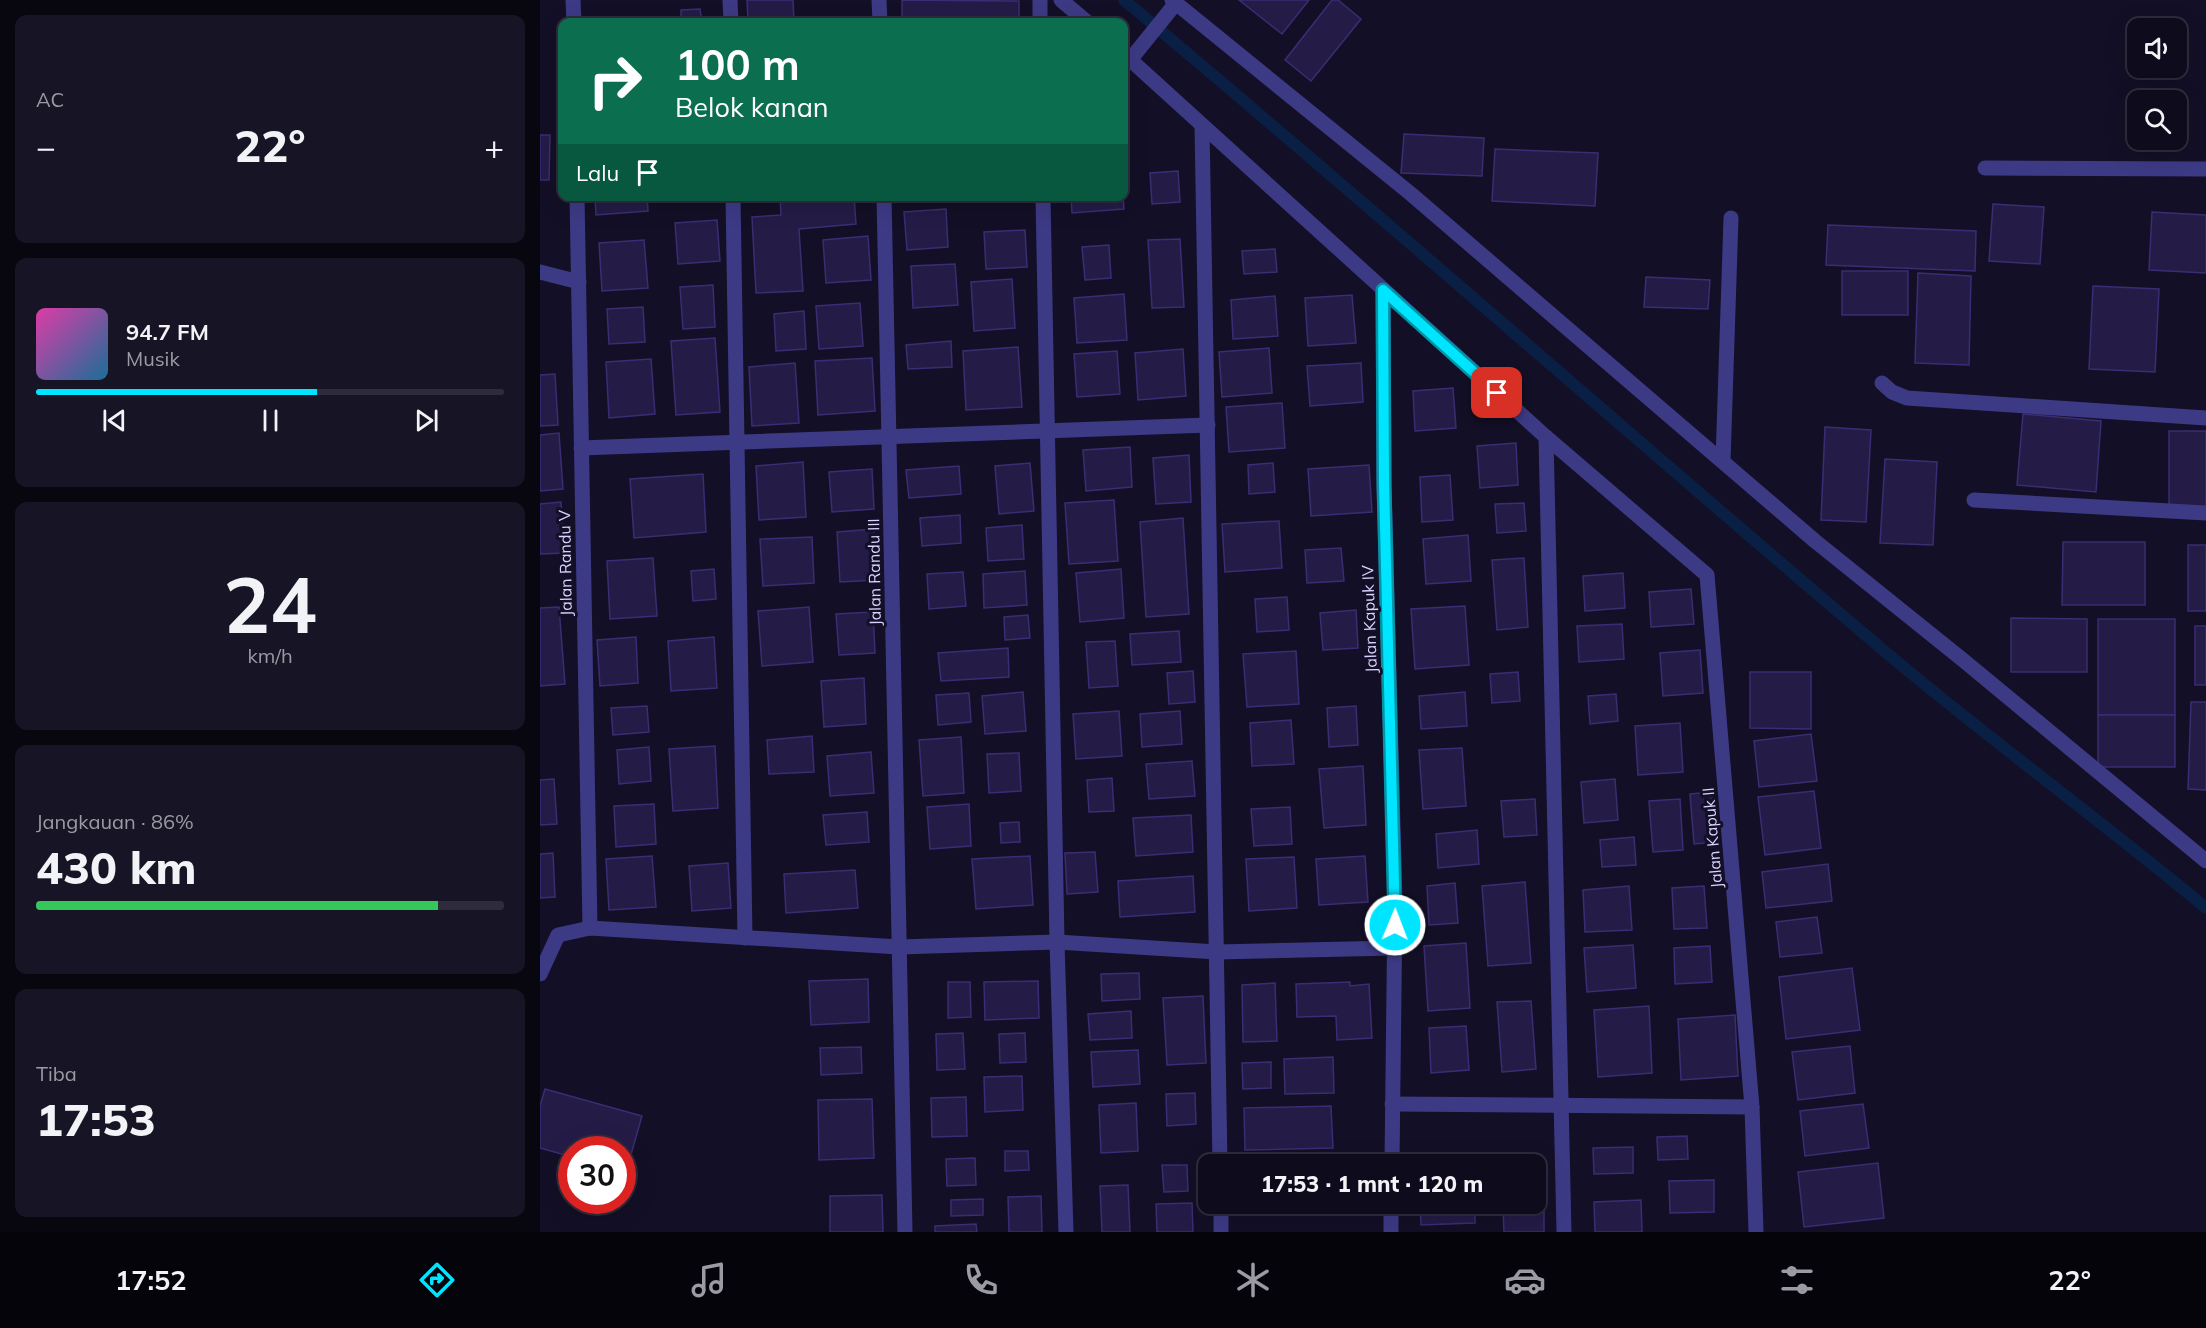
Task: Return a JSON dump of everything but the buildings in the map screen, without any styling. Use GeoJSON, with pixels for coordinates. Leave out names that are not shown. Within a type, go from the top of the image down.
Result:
{"type":"FeatureCollection","features":[{"type":"Feature","properties":{"kind":"street"},"geometry":{"type":"LineString","coordinates":[[573,0],[574,18]]}},
{"type":"Feature","properties":{"kind":"street"},"geometry":{"type":"LineString","coordinates":[[730,0],[730,18]]}},
{"type":"Feature","properties":{"kind":"street"},"geometry":{"type":"LineString","coordinates":[[879,0],[880,18]]}},
{"type":"Feature","properties":{"kind":"street"},"geometry":{"type":"LineString","coordinates":[[1040,0],[1040,18]]}},
{"type":"Feature","properties":{"kind":"street"},"geometry":{"type":"LineString","coordinates":[[1061,0],[1082,18]]}},
{"type":"Feature","properties":{"kind":"street"},"geometry":{"type":"LineString","coordinates":[[1128,56],[1144,42],[1172,4],[1411,194],[1815,541],[2206,861]]}},
{"type":"Feature","properties":{"kind":"street"},"geometry":{"type":"LineString","coordinates":[[1128,58],[1545,437],[1564,1232]]}},
{"type":"Feature","properties":{"kind":"street"},"geometry":{"type":"LineString","coordinates":[[1202,126],[1220,1154]]}},
{"type":"Feature","properties":{"kind":"street"},"geometry":{"type":"LineString","coordinates":[[1985,168],[2206,169]]}},
{"type":"Feature","properties":{"kind":"street","name":"Jalan Randu V"},"geometry":{"type":"LineString","coordinates":[[577,201],[590,928]]}},
{"type":"Feature","properties":{"kind":"street"},"geometry":{"type":"LineString","coordinates":[[733,201],[745,938]]}},
{"type":"Feature","properties":{"kind":"street","name":"Jalan Randu III"},"geometry":{"type":"LineString","coordinates":[[884,201],[905,1232]]}},
{"type":"Feature","properties":{"kind":"street"},"geometry":{"type":"LineString","coordinates":[[1043,201],[1057,942],[1066,1232]]}},
{"type":"Feature","properties":{"kind":"street"},"geometry":{"type":"LineString","coordinates":[[1722,461],[1731,218]]}},
{"type":"Feature","properties":{"kind":"street"},"geometry":{"type":"LineString","coordinates":[[540,272],[579,282]]}},
{"type":"Feature","properties":{"kind":"street","name":"Jalan Kapuk IV"},"geometry":{"type":"LineString","coordinates":[[1383,290],[1384,484],[1395,902],[1392,1154]]}},
{"type":"Feature","properties":{"kind":"street"},"geometry":{"type":"LineString","coordinates":[[1882,383],[1892,392],[1907,398],[2206,418]]}},
{"type":"Feature","properties":{"kind":"street"},"geometry":{"type":"LineString","coordinates":[[581,448],[1208,425]]}},
{"type":"Feature","properties":{"kind":"street","name":"Jalan Kapuk II"},"geometry":{"type":"LineString","coordinates":[[1545,437],[1700,568],[1707,575],[1709,582],[1752,1107],[1756,1232]]}},
{"type":"Feature","properties":{"kind":"street"},"geometry":{"type":"LineString","coordinates":[[1974,500],[2206,513]]}},
{"type":"Feature","properties":{"kind":"street"},"geometry":{"type":"LineString","coordinates":[[540,974],[558,935],[590,928],[899,947],[1057,942],[1217,952],[1394,948]]}},
{"type":"Feature","properties":{"kind":"street"},"geometry":{"type":"LineString","coordinates":[[1392,1104],[1752,1107]]}},
{"type":"Feature","properties":{"kind":"street"},"geometry":{"type":"LineString","coordinates":[[1221,1214],[1221,1232]]}},
{"type":"Feature","properties":{"kind":"street"},"geometry":{"type":"LineString","coordinates":[[1391,1214],[1391,1232]]}},
{"type":"Feature","properties":{"kind":"waterway"},"geometry":{"type":"LineString","coordinates":[[1124,0],[1895,660],[2206,908]]}},
{"type":"Feature","properties":{"kind":"route"},"geometry":{"type":"LineString","coordinates":[[1395,925],[1384,484],[1383,290],[1497,393]]}}]}
